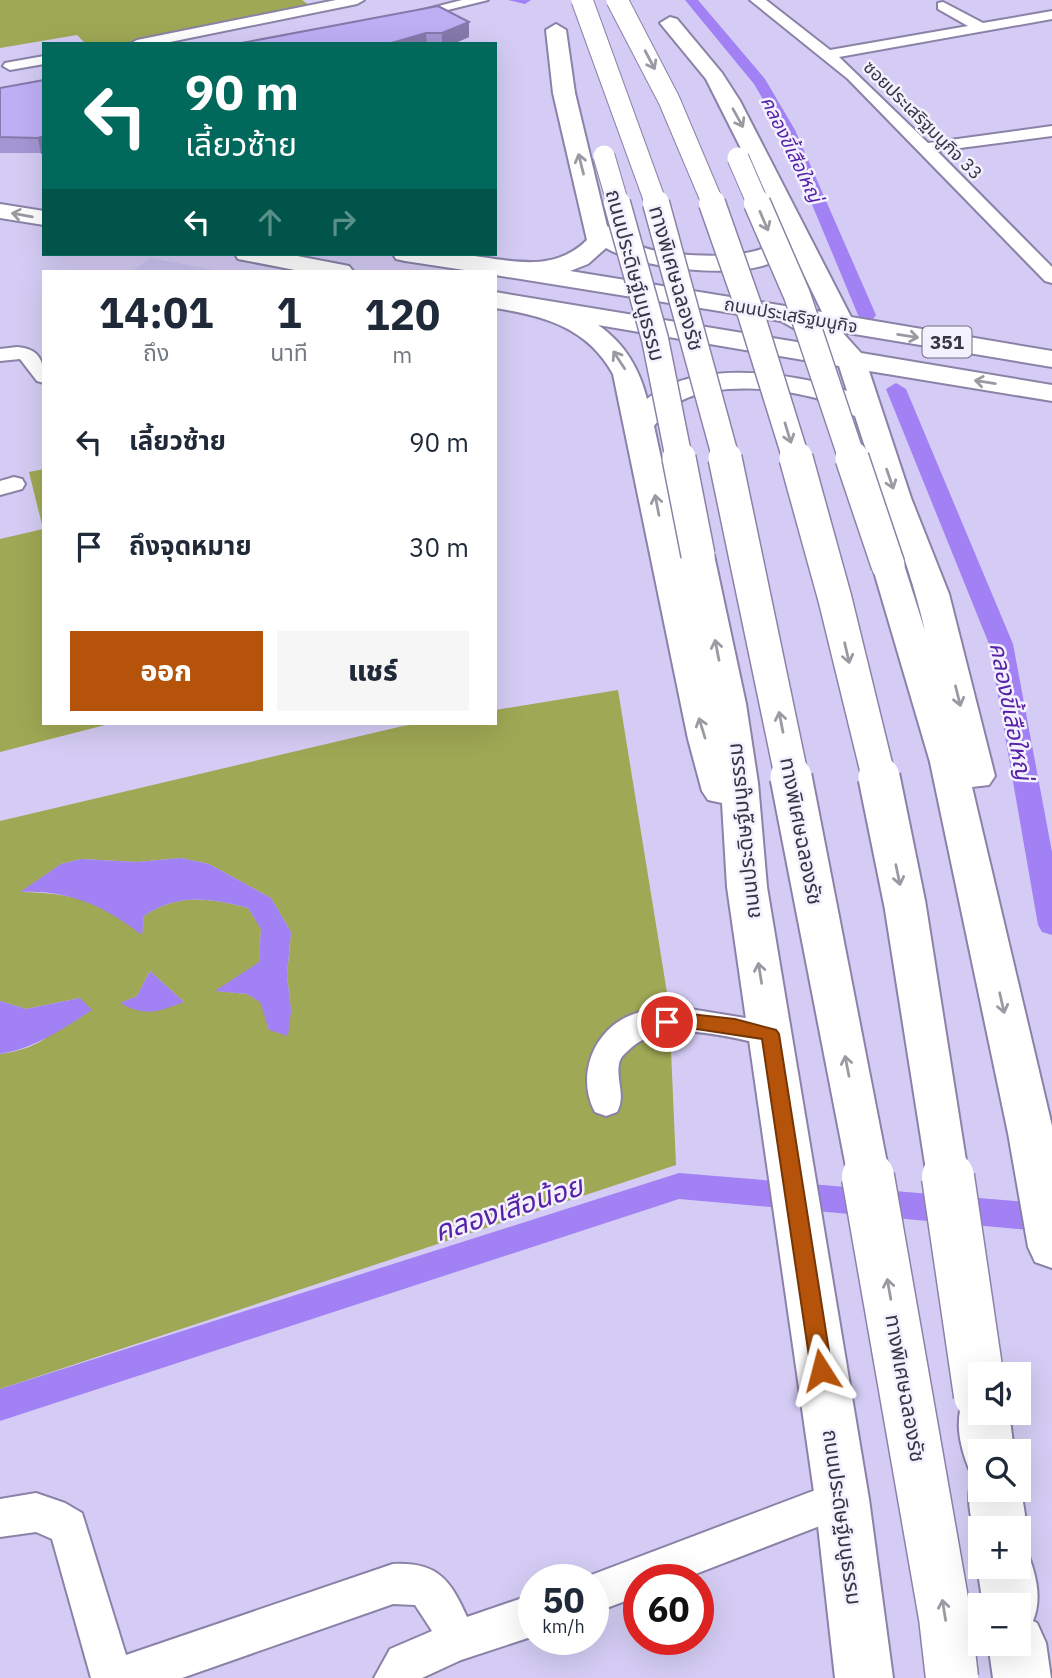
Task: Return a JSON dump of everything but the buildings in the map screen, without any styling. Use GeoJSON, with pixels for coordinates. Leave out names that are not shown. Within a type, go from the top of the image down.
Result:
{"type":"FeatureCollection","features":[{"type":"Feature","properties":{"kind":"main road"},"geometry":{"type":"LineString","coordinates":[[617,0],[656,71],[726,240],[771,375],[827,568],[879,783],[904,903],[975,1362]]}},
{"type":"Feature","properties":{"kind":"main road"},"geometry":{"type":"LineString","coordinates":[[564,14],[578,76],[590,113]]}},
{"type":"Feature","properties":{"kind":"main road"},"geometry":{"type":"LineString","coordinates":[[564,14],[564,93],[598,236],[627,288],[659,318],[679,329]]}},
{"type":"Feature","properties":{"kind":"main road","name":"ทางพิเศษฉลองรัช"},"geometry":{"type":"LineString","coordinates":[[564,14],[663,220],[721,443],[744,543],[882,1248],[945,1617],[952,1678]]}},
{"type":"Feature","properties":{"kind":"main road"},"geometry":{"type":"LineString","coordinates":[[841,324],[753,145],[715,77],[664,15],[738,158],[797,295],[888,565],[948,762],[1048,1228]]}},
{"type":"Feature","properties":{"kind":"main road","name":"ถนนประดิษฐ์มนูธรรม"},"geometry":{"type":"LineString","coordinates":[[601,145],[655,339],[728,704],[739,783],[747,887],[842,1499],[864,1678]]}},
{"type":"Feature","properties":{"kind":"main road"},"geometry":{"type":"LineString","coordinates":[[0,194],[42,200]]}},
{"type":"Feature","properties":{"kind":"main road"},"geometry":{"type":"LineString","coordinates":[[0,211],[42,218]]}},
{"type":"Feature","properties":{"kind":"main road"},"geometry":{"type":"LineString","coordinates":[[598,236],[638,254],[671,261],[722,263],[749,260],[783,246],[789,237],[789,220]]}},
{"type":"Feature","properties":{"kind":"main road"},"geometry":{"type":"LineString","coordinates":[[495,267],[559,267],[588,256],[598,236]]}},
{"type":"Feature","properties":{"kind":"main road"},"geometry":{"type":"LineString","coordinates":[[258,256],[335,270]]}},
{"type":"Feature","properties":{"kind":"main road","name":"ถนนประเสริฐมนูกิจ"},"geometry":{"type":"LineString","coordinates":[[419,256],[1052,359]]}},
{"type":"Feature","properties":{"kind":"main road","name":"ถนนประเสริฐมนูกิจ"},"geometry":{"type":"LineString","coordinates":[[497,300],[1052,393]]}},
{"type":"Feature","properties":{"kind":"main road"},"geometry":{"type":"LineString","coordinates":[[551,310],[594,332],[618,355],[627,373],[640,424],[697,711],[747,887]]}},
{"type":"Feature","properties":{"kind":"main road"},"geometry":{"type":"LineString","coordinates":[[787,314],[829,335],[844,346],[852,359],[868,414],[933,594],[975,765],[987,936]]}},
{"type":"Feature","properties":{"kind":"main road"},"geometry":{"type":"LineString","coordinates":[[640,424],[654,405],[665,398],[678,391],[712,385],[763,384],[824,390],[845,397],[868,414]]}},
{"type":"Feature","properties":{"kind":"main road"},"geometry":{"type":"LineString","coordinates":[[1019,1656],[1022,1678]]}},
{"type":"Feature","properties":{"kind":"street"},"geometry":{"type":"LineString","coordinates":[[147,42],[356,0]]}},
{"type":"Feature","properties":{"kind":"street"},"geometry":{"type":"LineString","coordinates":[[390,20],[481,0]]}},
{"type":"Feature","properties":{"kind":"street","name":"ซอยประเสริฐมนูกิจ 33"},"geometry":{"type":"LineString","coordinates":[[757,0],[828,55],[1028,250],[1052,277]]}},
{"type":"Feature","properties":{"kind":"street"},"geometry":{"type":"LineString","coordinates":[[943,6],[982,28]]}},
{"type":"Feature","properties":{"kind":"street"},"geometry":{"type":"LineString","coordinates":[[330,7],[345,18]]}},
{"type":"Feature","properties":{"kind":"street"},"geometry":{"type":"LineString","coordinates":[[828,55],[1052,15]]}},
{"type":"Feature","properties":{"kind":"street"},"geometry":{"type":"LineString","coordinates":[[9,66],[42,60]]}},
{"type":"Feature","properties":{"kind":"street"},"geometry":{"type":"LineString","coordinates":[[924,148],[1052,131]]}},
{"type":"Feature","properties":{"kind":"street"},"geometry":{"type":"LineString","coordinates":[[1028,250],[1052,246]]}},
{"type":"Feature","properties":{"kind":"street"},"geometry":{"type":"LineString","coordinates":[[0,355],[20,351],[27,353],[42,374]]}},
{"type":"Feature","properties":{"kind":"street"},"geometry":{"type":"LineString","coordinates":[[606,1103],[604,1064],[610,1048],[630,1031],[645,1023],[690,1021],[735,1026],[770,1034]]}},
{"type":"Feature","properties":{"kind":"street"},"geometry":{"type":"LineString","coordinates":[[609,1587],[842,1499]]}},
{"type":"Feature","properties":{"kind":"street"},"geometry":{"type":"LineString","coordinates":[[0,1518],[16,1513],[48,1512],[68,1527],[112,1678]]}},
{"type":"Feature","properties":{"kind":"street"},"geometry":{"type":"LineString","coordinates":[[122,1678],[393,1584],[414,1582],[426,1587],[435,1596],[457,1641]]}},
{"type":"Feature","properties":{"kind":"street"},"geometry":{"type":"LineString","coordinates":[[395,1678],[405,1664],[457,1641],[518,1620]]}},
{"type":"Feature","properties":{"kind":"shaded area"},"geometry":{"type":"Polygon","coordinates":[[[151,258],[214,270],[133,270],[151,258]]]}},
{"type":"Feature","properties":{"kind":"shaded area"},"geometry":{"type":"Polygon","coordinates":[[[181,858],[209,864],[271,898],[291,932],[287,975],[291,1011],[288,1036],[269,1030],[260,1002],[247,994],[215,991],[259,962],[261,929],[248,908],[207,900],[169,904],[144,916],[142,935],[114,916],[85,902],[54,893],[20,892],[61,864],[81,859],[137,862],[181,858]]]}},
{"type":"Feature","properties":{"kind":"shaded area"},"geometry":{"type":"Polygon","coordinates":[[[150,971],[184,1002],[152,1012],[137,1010],[120,1003],[137,996],[150,971]]]}},
{"type":"Feature","properties":{"kind":"shaded area"},"geometry":{"type":"Polygon","coordinates":[[[80,998],[92,1010],[37,1042],[0,1054],[0,1001],[26,1009],[80,998]]]}},
{"type":"Feature","properties":{"kind":"green space"},"geometry":{"type":"Polygon","coordinates":[[[0,0],[302,0],[319,12],[159,42],[84,42],[77,35],[0,48],[0,0]]]}},
{"type":"Feature","properties":{"kind":"green space"},"geometry":{"type":"Polygon","coordinates":[[[42,469],[42,525],[29,472],[42,469]]]}},
{"type":"Feature","properties":{"kind":"green space"},"geometry":{"type":"Polygon","coordinates":[[[42,529],[42,725],[105,725],[0,752],[0,539],[42,529]]]}},
{"type":"Feature","properties":{"kind":"green space"},"geometry":{"type":"Polygon","coordinates":[[[618,690],[669,1005],[676,1165],[0,1389],[0,1054],[28,1047],[48,1036],[80,998],[26,1009],[0,1001],[0,821],[403,726],[497,725],[497,710],[618,690]],[[181,858],[137,862],[81,859],[61,864],[21,892],[56,894],[85,901],[113,914],[142,934],[144,916],[169,904],[207,900],[248,908],[261,928],[259,963],[217,991],[247,994],[261,1002],[269,1030],[291,1011],[287,975],[291,932],[271,898],[209,864],[181,858]],[[150,971],[137,996],[121,1003],[184,1002],[150,971]]]}},
{"type":"Feature","properties":{"kind":"waterway"},"geometry":{"type":"LineString","coordinates":[[514,0],[525,0]]}},
{"type":"Feature","properties":{"kind":"waterway","name":"คลองขี้เสือใหญ่"},"geometry":{"type":"LineString","coordinates":[[691,0],[760,82],[788,130],[867,315]]}},
{"type":"Feature","properties":{"kind":"waterway","name":"คลองขี้เสือใหญ่"},"geometry":{"type":"LineString","coordinates":[[896,389],[1001,644],[1052,925]]}},
{"type":"Feature","properties":{"kind":"waterway","name":"คลองเสือน้อย"},"geometry":{"type":"LineString","coordinates":[[0,1405],[679,1186],[1052,1218]]}},
{"type":"Feature","properties":{"kind":"route"},"geometry":{"type":"LineString","coordinates":[[667,1022],[690,1021],[735,1026],[770,1034],[821,1370]]}}]}
